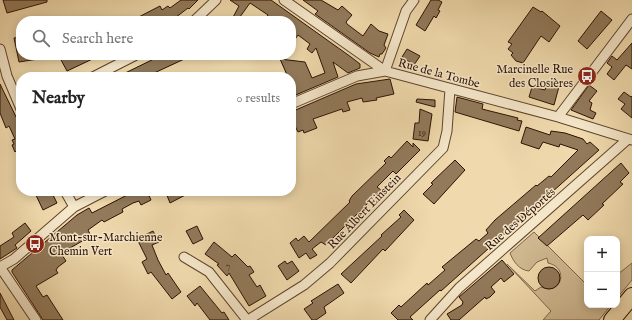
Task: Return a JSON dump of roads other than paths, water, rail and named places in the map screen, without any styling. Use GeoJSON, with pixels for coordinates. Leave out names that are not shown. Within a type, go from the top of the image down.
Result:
{"type":"FeatureCollection","features":[{"type":"Feature","properties":{"kind":"highway"},"geometry":{"type":"LineString","coordinates":[[612,320],[632,296]]}},
{"type":"Feature","properties":{"kind":"street"},"geometry":{"type":"LineString","coordinates":[[199,16],[216,0]]}},
{"type":"Feature","properties":{"kind":"street","name":"Rue de la Tombe"},"geometry":{"type":"LineString","coordinates":[[284,0],[385,71],[558,117],[630,140]]}},
{"type":"Feature","properties":{"kind":"street"},"geometry":{"type":"LineString","coordinates":[[296,102],[357,76],[385,71],[406,11],[414,0]]}},
{"type":"Feature","properties":{"kind":"street"},"geometry":{"type":"LineString","coordinates":[[558,117],[632,19]]}},
{"type":"Feature","properties":{"kind":"street"},"geometry":{"type":"LineString","coordinates":[[0,49],[3,78],[16,100]]}},
{"type":"Feature","properties":{"kind":"street"},"geometry":{"type":"LineString","coordinates":[[103,72],[126,60]]}},
{"type":"Feature","properties":{"kind":"street","name":"Rue Albert Einstein"},"geometry":{"type":"LineString","coordinates":[[248,320],[304,285],[330,263],[442,148],[447,131],[450,89]]}},
{"type":"Feature","properties":{"kind":"street","name":"Rue des Déportés"},"geometry":{"type":"LineString","coordinates":[[430,320],[459,288],[630,140]]}},
{"type":"Feature","properties":{"kind":"street"},"geometry":{"type":"LineString","coordinates":[[68,196],[74,207]]}},
{"type":"Feature","properties":{"kind":"street"},"geometry":{"type":"LineString","coordinates":[[36,320],[0,267],[14,259],[74,207],[95,196]]}},
{"type":"Feature","properties":{"kind":"street"},"geometry":{"type":"LineString","coordinates":[[184,257],[209,272],[248,320]]}},
{"type":"Feature","properties":{"kind":"place","name":"Marcinelle Rue des Closières"},"geometry":{"type":"Point","coordinates":[587,76]}},
{"type":"Feature","properties":{"kind":"place","name":"Mont-sur-Marchienne Chemin Vert"},"geometry":{"type":"Point","coordinates":[35,244]}}]}
